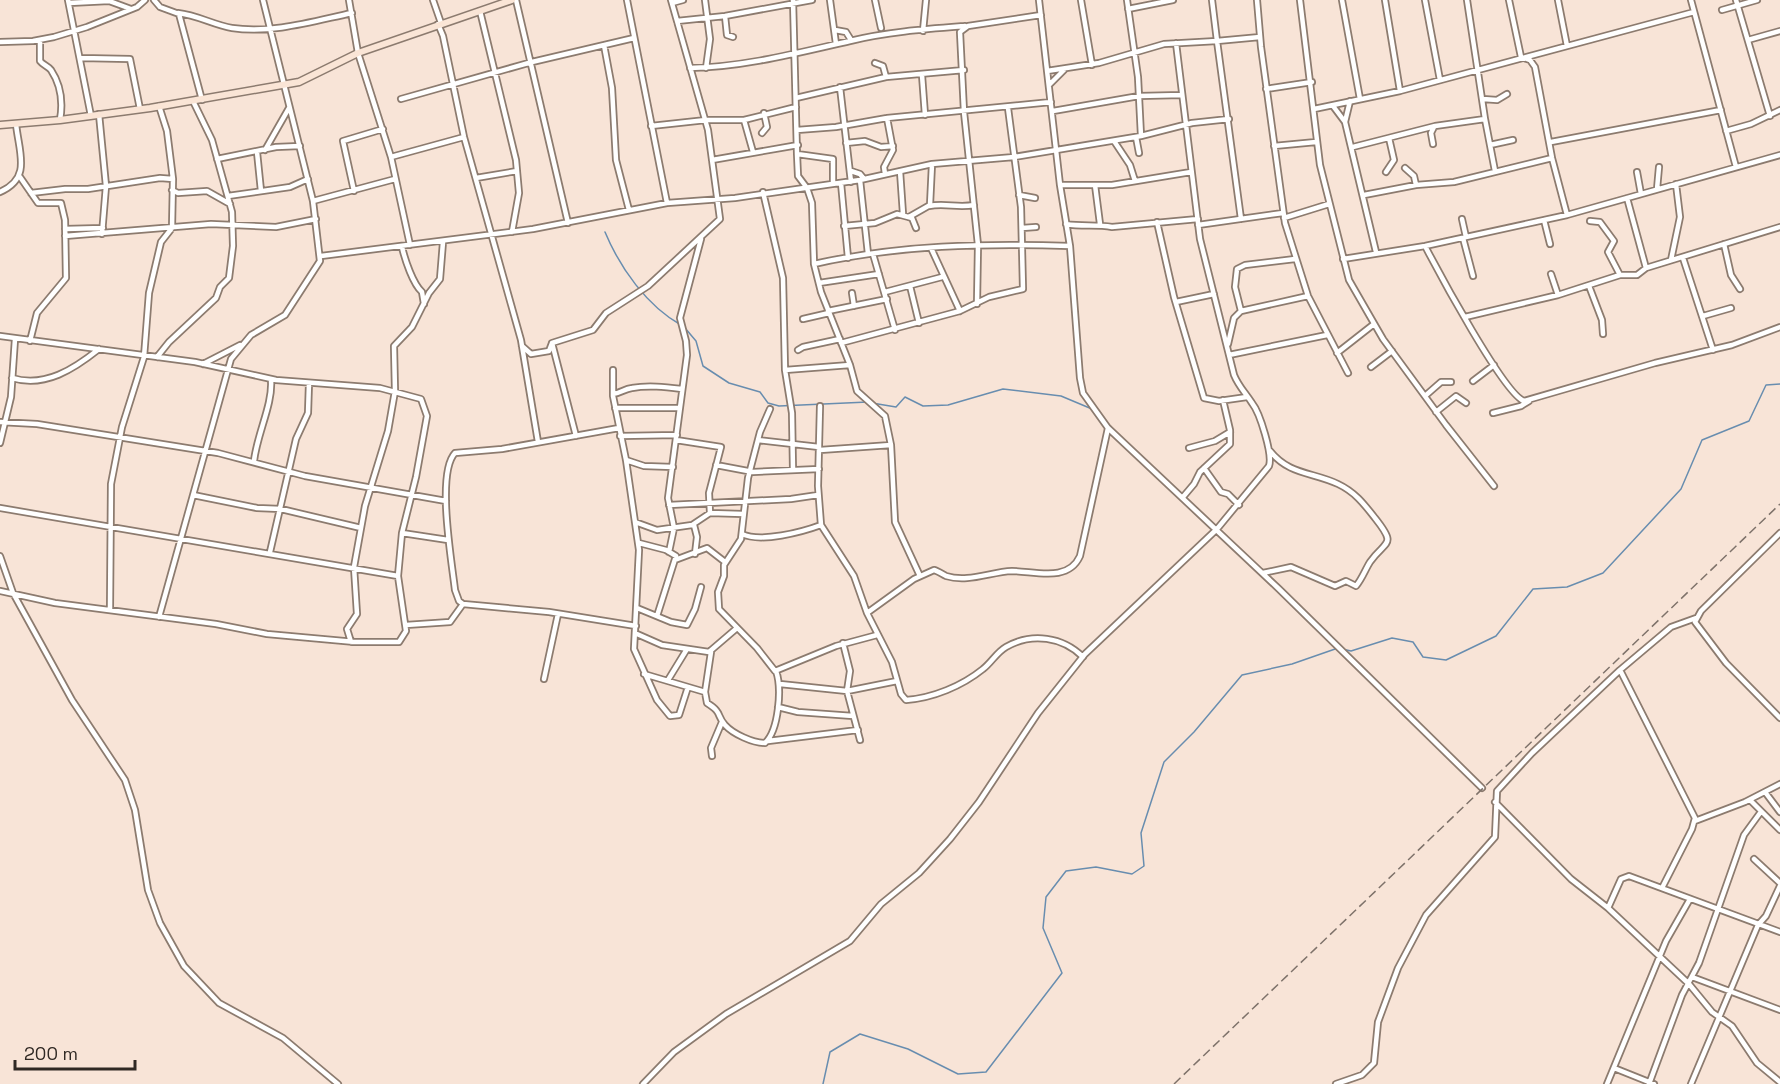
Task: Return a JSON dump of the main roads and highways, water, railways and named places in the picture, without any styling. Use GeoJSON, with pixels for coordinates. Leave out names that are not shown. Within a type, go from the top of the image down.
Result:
{"type":"FeatureCollection","features":[{"type":"Feature","properties":{"kind":"waterway"},"geometry":{"type":"LineString","coordinates":[[605,232],[618,259],[636,285],[657,308],[681,325]]}},
{"type":"Feature","properties":{"kind":"waterway"},"geometry":{"type":"LineString","coordinates":[[685,328],[696,341],[703,366],[729,383],[760,392],[768,403],[779,406],[868,402]]}},
{"type":"Feature","properties":{"kind":"waterway"},"geometry":{"type":"LineString","coordinates":[[1342,649],[1351,651],[1392,638],[1413,642],[1423,657],[1446,660],[1496,636],[1533,589],[1567,587],[1603,573],[1681,489],[1702,440],[1749,421],[1766,385],[1780,384]]}},
{"type":"Feature","properties":{"kind":"waterway"},"geometry":{"type":"LineString","coordinates":[[872,403],[896,407],[905,397],[923,406],[948,405],[1003,389],[1061,396],[1092,409]]}},
{"type":"Feature","properties":{"kind":"waterway"},"geometry":{"type":"LineString","coordinates":[[823,1084],[830,1052],[860,1034],[908,1049],[958,1074],[986,1072],[1062,973],[1043,928],[1046,897],[1066,871],[1096,867],[1132,874],[1144,866],[1141,833],[1164,762],[1194,732],[1242,675],[1292,664],[1338,648]]}},
{"type":"Feature","properties":{"kind":"railway"},"geometry":{"type":"LineString","coordinates":[[1174,1084],[1780,504]]}}]}
